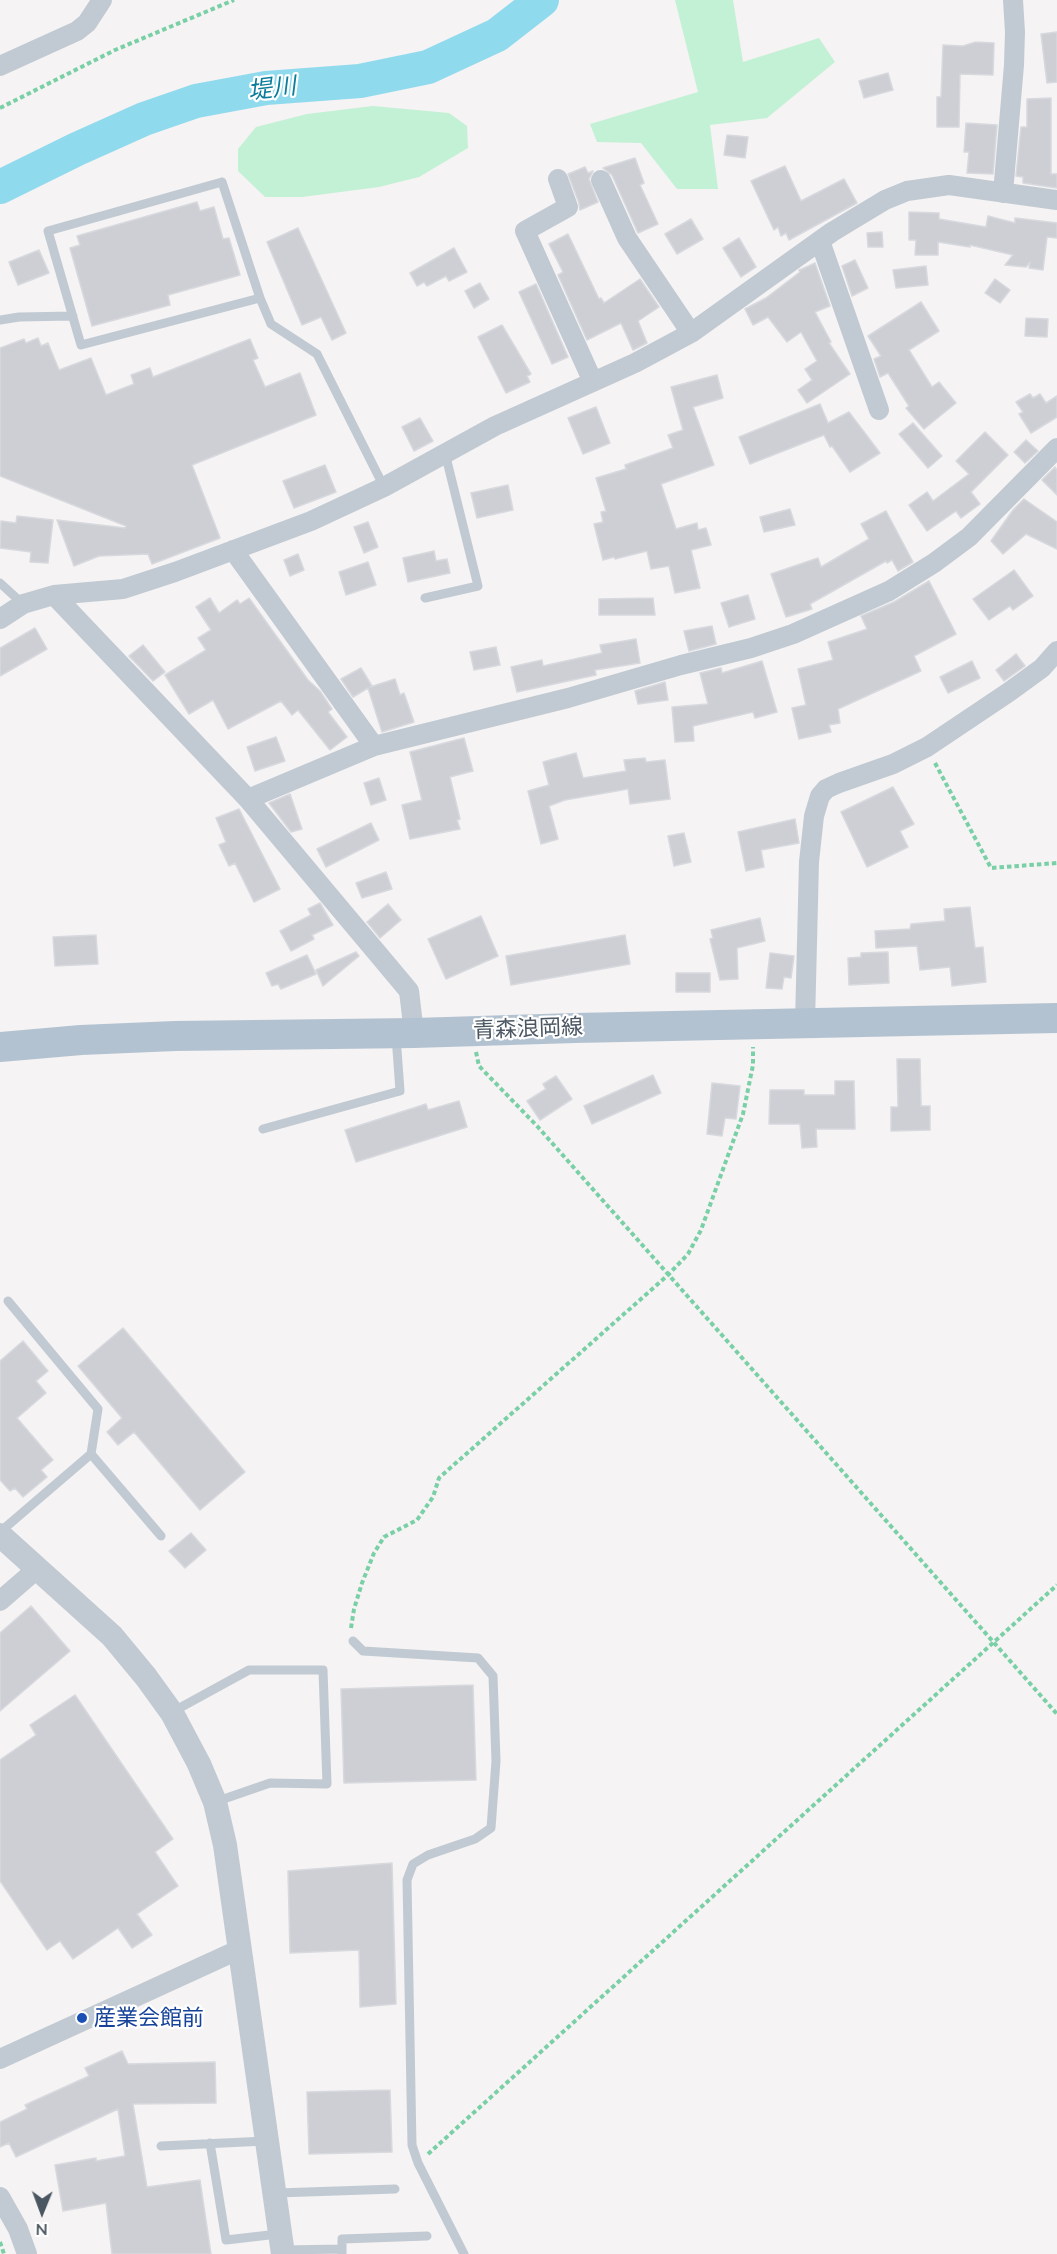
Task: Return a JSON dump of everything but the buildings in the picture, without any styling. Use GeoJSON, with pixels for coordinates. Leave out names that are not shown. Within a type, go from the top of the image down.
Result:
{"type":"FeatureCollection","features":[{"type":"Feature","properties":{"kind":"main road","name":"青森浪岡線"},"geometry":{"type":"LineString","coordinates":[[0,1047],[81,1040],[175,1036],[1057,1018]]}},
{"type":"Feature","properties":{"kind":"street"},"geometry":{"type":"LineString","coordinates":[[0,66],[76,31],[87,23],[102,0]]}},
{"type":"Feature","properties":{"kind":"street"},"geometry":{"type":"LineString","coordinates":[[1003,193],[1014,65],[1013,0]]}},
{"type":"Feature","properties":{"kind":"street"},"geometry":{"type":"LineString","coordinates":[[558,179],[568,207],[525,231],[593,382]]}},
{"type":"Feature","properties":{"kind":"street"},"geometry":{"type":"LineString","coordinates":[[601,180],[627,238],[691,333]]}},
{"type":"Feature","properties":{"kind":"street"},"geometry":{"type":"LineString","coordinates":[[0,619],[23,604],[54,596],[123,589],[175,572],[311,520],[384,487],[495,426],[635,363],[691,333],[820,241],[885,200],[907,191],[949,185],[1057,200]]}},
{"type":"Feature","properties":{"kind":"street"},"geometry":{"type":"LineString","coordinates":[[820,241],[879,410]]}},
{"type":"Feature","properties":{"kind":"street"},"geometry":{"type":"LineString","coordinates":[[248,799],[374,746],[568,698],[681,665],[752,648],[793,634],[889,591],[934,563],[969,537],[1057,448]]}},
{"type":"Feature","properties":{"kind":"street"},"geometry":{"type":"LineString","coordinates":[[233,549],[374,746]]}},
{"type":"Feature","properties":{"kind":"street"},"geometry":{"type":"LineString","coordinates":[[54,596],[248,799],[409,991],[405,1033]]}},
{"type":"Feature","properties":{"kind":"street"},"geometry":{"type":"LineString","coordinates":[[805,1023],[809,862],[814,816],[820,796],[826,789],[839,783],[893,764],[927,747],[1010,692],[1042,668],[1057,651]]}},
{"type":"Feature","properties":{"kind":"street"},"geometry":{"type":"LineString","coordinates":[[0,1534],[112,1636],[146,1677],[172,1713],[199,1764],[215,1802],[225,1845],[238,1950],[282,2246]]}},
{"type":"Feature","properties":{"kind":"street"},"geometry":{"type":"LineString","coordinates":[[0,1601],[38,1568]]}},
{"type":"Feature","properties":{"kind":"street"},"geometry":{"type":"LineString","coordinates":[[0,2059],[238,1950]]}},
{"type":"Feature","properties":{"kind":"street"},"geometry":{"type":"LineString","coordinates":[[1,2200],[18,2229],[27,2254]]}},
{"type":"Feature","properties":{"kind":"lane"},"geometry":{"type":"LineString","coordinates":[[260,298],[81,345],[48,231],[222,182],[260,298],[271,324],[317,354],[384,487]]}},
{"type":"Feature","properties":{"kind":"lane"},"geometry":{"type":"LineString","coordinates":[[0,320],[19,316],[73,316]]}},
{"type":"Feature","properties":{"kind":"lane"},"geometry":{"type":"LineString","coordinates":[[425,598],[478,586],[446,453]]}},
{"type":"Feature","properties":{"kind":"lane"},"geometry":{"type":"LineString","coordinates":[[0,583],[23,604]]}},
{"type":"Feature","properties":{"kind":"lane"},"geometry":{"type":"LineString","coordinates":[[263,1129],[400,1091],[405,1033]]}},
{"type":"Feature","properties":{"kind":"lane"},"geometry":{"type":"LineString","coordinates":[[0,1534],[91,1454],[98,1408],[8,1301]]}},
{"type":"Feature","properties":{"kind":"lane"},"geometry":{"type":"LineString","coordinates":[[91,1454],[162,1536]]}},
{"type":"Feature","properties":{"kind":"lane"},"geometry":{"type":"LineString","coordinates":[[353,1641],[363,1651],[478,1658],[493,1677],[496,1761],[492,1828],[475,1839],[428,1855],[413,1864],[407,1880],[412,2145],[418,2163],[464,2254]]}},
{"type":"Feature","properties":{"kind":"lane"},"geometry":{"type":"LineString","coordinates":[[172,1713],[249,1670],[323,1670],[327,1784],[270,1783],[215,1802]]}},
{"type":"Feature","properties":{"kind":"lane"},"geometry":{"type":"LineString","coordinates":[[161,2146],[267,2140]]}},
{"type":"Feature","properties":{"kind":"lane"},"geometry":{"type":"LineString","coordinates":[[210,2143],[226,2240],[342,2251],[342,2239],[427,2236]]}},
{"type":"Feature","properties":{"kind":"lane"},"geometry":{"type":"LineString","coordinates":[[274,2193],[395,2189]]}},
{"type":"Feature","properties":{"kind":"path"},"geometry":{"type":"LineString","coordinates":[[0,108],[115,50],[234,0]]}},
{"type":"Feature","properties":{"kind":"path"},"geometry":{"type":"LineString","coordinates":[[927,747],[991,868],[1057,863]]}},
{"type":"Feature","properties":{"kind":"path"},"geometry":{"type":"LineString","coordinates":[[353,1641],[351,1630],[354,1609],[374,1553],[384,1537],[417,1520],[433,1497],[439,1478],[668,1275],[688,1254],[701,1230],[743,1114],[753,1065],[753,1025]]}},
{"type":"Feature","properties":{"kind":"path"},"geometry":{"type":"LineString","coordinates":[[471,1031],[479,1066],[537,1126],[1057,1714]]}},
{"type":"Feature","properties":{"kind":"path"},"geometry":{"type":"LineString","coordinates":[[418,2163],[1057,1585]]}},
{"type":"Feature","properties":{"kind":"path"},"geometry":{"type":"LineString","coordinates":[[0,2242],[4,2254]]}},
{"type":"Feature","properties":{"kind":"green space"},"geometry":{"type":"Polygon","coordinates":[[[675,0],[733,0],[743,62],[819,38],[835,62],[767,118],[710,125],[718,189],[677,189],[641,143],[597,142],[590,124],[698,92],[675,0]]]}},
{"type":"Feature","properties":{"kind":"green space"},"geometry":{"type":"Polygon","coordinates":[[[373,106],[449,113],[467,126],[468,148],[419,177],[379,187],[302,197],[265,197],[238,171],[238,149],[256,127],[307,114],[373,106]]]}},
{"type":"Feature","properties":{"kind":"waterway","name":"堤川"},"geometry":{"type":"LineString","coordinates":[[0,187],[144,119],[196,101],[266,88],[360,81],[428,67],[497,35],[542,0]]}},
{"type":"Feature","properties":{"kind":"place","name":"産業会館前"},"geometry":{"type":"Point","coordinates":[82,2018]}}]}
